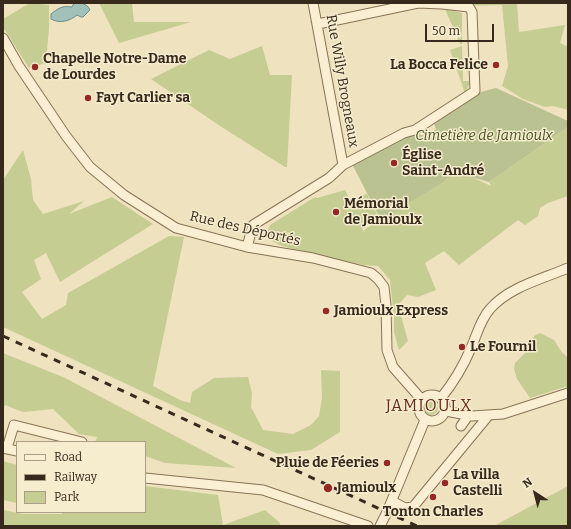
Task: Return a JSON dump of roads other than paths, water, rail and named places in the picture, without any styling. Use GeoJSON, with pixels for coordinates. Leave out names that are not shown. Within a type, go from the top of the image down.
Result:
{"type":"FeatureCollection","features":[{"type":"Feature","properties":{"kind":"street","name":"Rue Willy Brogneaux"},"geometry":{"type":"LineString","coordinates":[[313,3],[343,164]]}},
{"type":"Feature","properties":{"kind":"street","name":"Rue Willy Brogneaux"},"geometry":{"type":"LineString","coordinates":[[246,247],[253,225],[329,178],[343,164],[404,133],[415,130],[475,91],[472,12],[469,7],[418,3]]}},
{"type":"Feature","properties":{"kind":"street"},"geometry":{"type":"LineString","coordinates":[[318,24],[418,3]]}},
{"type":"Feature","properties":{"kind":"street","name":"Rue des Déportés"},"geometry":{"type":"LineString","coordinates":[[3,38],[27,78],[66,136],[90,167],[124,195],[176,228],[246,247],[314,258],[370,273],[378,279],[384,287],[386,305],[386,350],[393,367],[422,400]]}},
{"type":"Feature","properties":{"kind":"street"},"geometry":{"type":"LineString","coordinates":[[441,398],[453,384],[472,347],[483,319],[490,309],[498,301],[519,288],[568,268]]}},
{"type":"Feature","properties":{"kind":"street"},"geometry":{"type":"LineString","coordinates":[[446,411],[468,416],[503,414],[568,393]]}},
{"type":"Feature","properties":{"kind":"street"},"geometry":{"type":"LineString","coordinates":[[432,395],[441,398],[445,404],[446,411],[443,417],[437,421],[431,422],[425,420],[420,415],[419,408],[424,397],[432,395]]}},
{"type":"Feature","properties":{"kind":"street"},"geometry":{"type":"LineString","coordinates":[[392,501],[405,508],[413,507],[489,415]]}},
{"type":"Feature","properties":{"kind":"street"},"geometry":{"type":"LineString","coordinates":[[461,426],[468,416]]}},
{"type":"Feature","properties":{"kind":"street"},"geometry":{"type":"LineString","coordinates":[[380,526],[392,501],[425,420]]}},
{"type":"Feature","properties":{"kind":"street"},"geometry":{"type":"LineString","coordinates":[[16,451],[5,448],[14,425],[78,441]]}},
{"type":"Feature","properties":{"kind":"street"},"geometry":{"type":"LineString","coordinates":[[146,474],[157,479]]}},
{"type":"Feature","properties":{"kind":"street"},"geometry":{"type":"LineString","coordinates":[[146,478],[263,490],[368,526]]}},
{"type":"Feature","properties":{"kind":"water"},"geometry":{"type":"Polygon","coordinates":[[[75,3],[82,3],[90,10],[83,17],[77,15],[71,19],[61,22],[51,19],[51,14],[60,8],[71,7],[75,3]]]}},
{"type":"Feature","properties":{"kind":"railway"},"geometry":{"type":"LineString","coordinates":[[3,336],[417,526]]}},
{"type":"Feature","properties":{"kind":"place","name":"La Bocca Felice"},"geometry":{"type":"Point","coordinates":[496,65]}},
{"type":"Feature","properties":{"kind":"place","name":"Chapelle Notre-Dame de Lourdes"},"geometry":{"type":"Point","coordinates":[35,67]}},
{"type":"Feature","properties":{"kind":"place","name":"Fayt Carlier sa"},"geometry":{"type":"Point","coordinates":[88,98]}},
{"type":"Feature","properties":{"kind":"place","name":"Église Saint-André"},"geometry":{"type":"Point","coordinates":[394,163]}},
{"type":"Feature","properties":{"kind":"place","name":"Mémorial de Jamioulx"},"geometry":{"type":"Point","coordinates":[336,212]}},
{"type":"Feature","properties":{"kind":"place","name":"Jamioulx Express"},"geometry":{"type":"Point","coordinates":[326,311]}},
{"type":"Feature","properties":{"kind":"place","name":"Le Fournil"},"geometry":{"type":"Point","coordinates":[462,347]}},
{"type":"Feature","properties":{"kind":"place","name":"Pluie de Féeries"},"geometry":{"type":"Point","coordinates":[387,463]}},
{"type":"Feature","properties":{"kind":"place","name":"La villa Castelli"},"geometry":{"type":"Point","coordinates":[445,483]}},
{"type":"Feature","properties":{"kind":"place","name":"Jamioulx"},"geometry":{"type":"Point","coordinates":[328,488]}},
{"type":"Feature","properties":{"kind":"place","name":"Tonton Charles"},"geometry":{"type":"Point","coordinates":[433,497]}},
{"type":"Feature","properties":{"kind":"district","name":"JAMIOULX"},"geometry":{"type":"Point","coordinates":[429,407]}},
{"type":"Feature","properties":{"kind":"park label","name":"Cimetière de Jamioulx"},"geometry":{"type":"Point","coordinates":[484,136]}}]}
